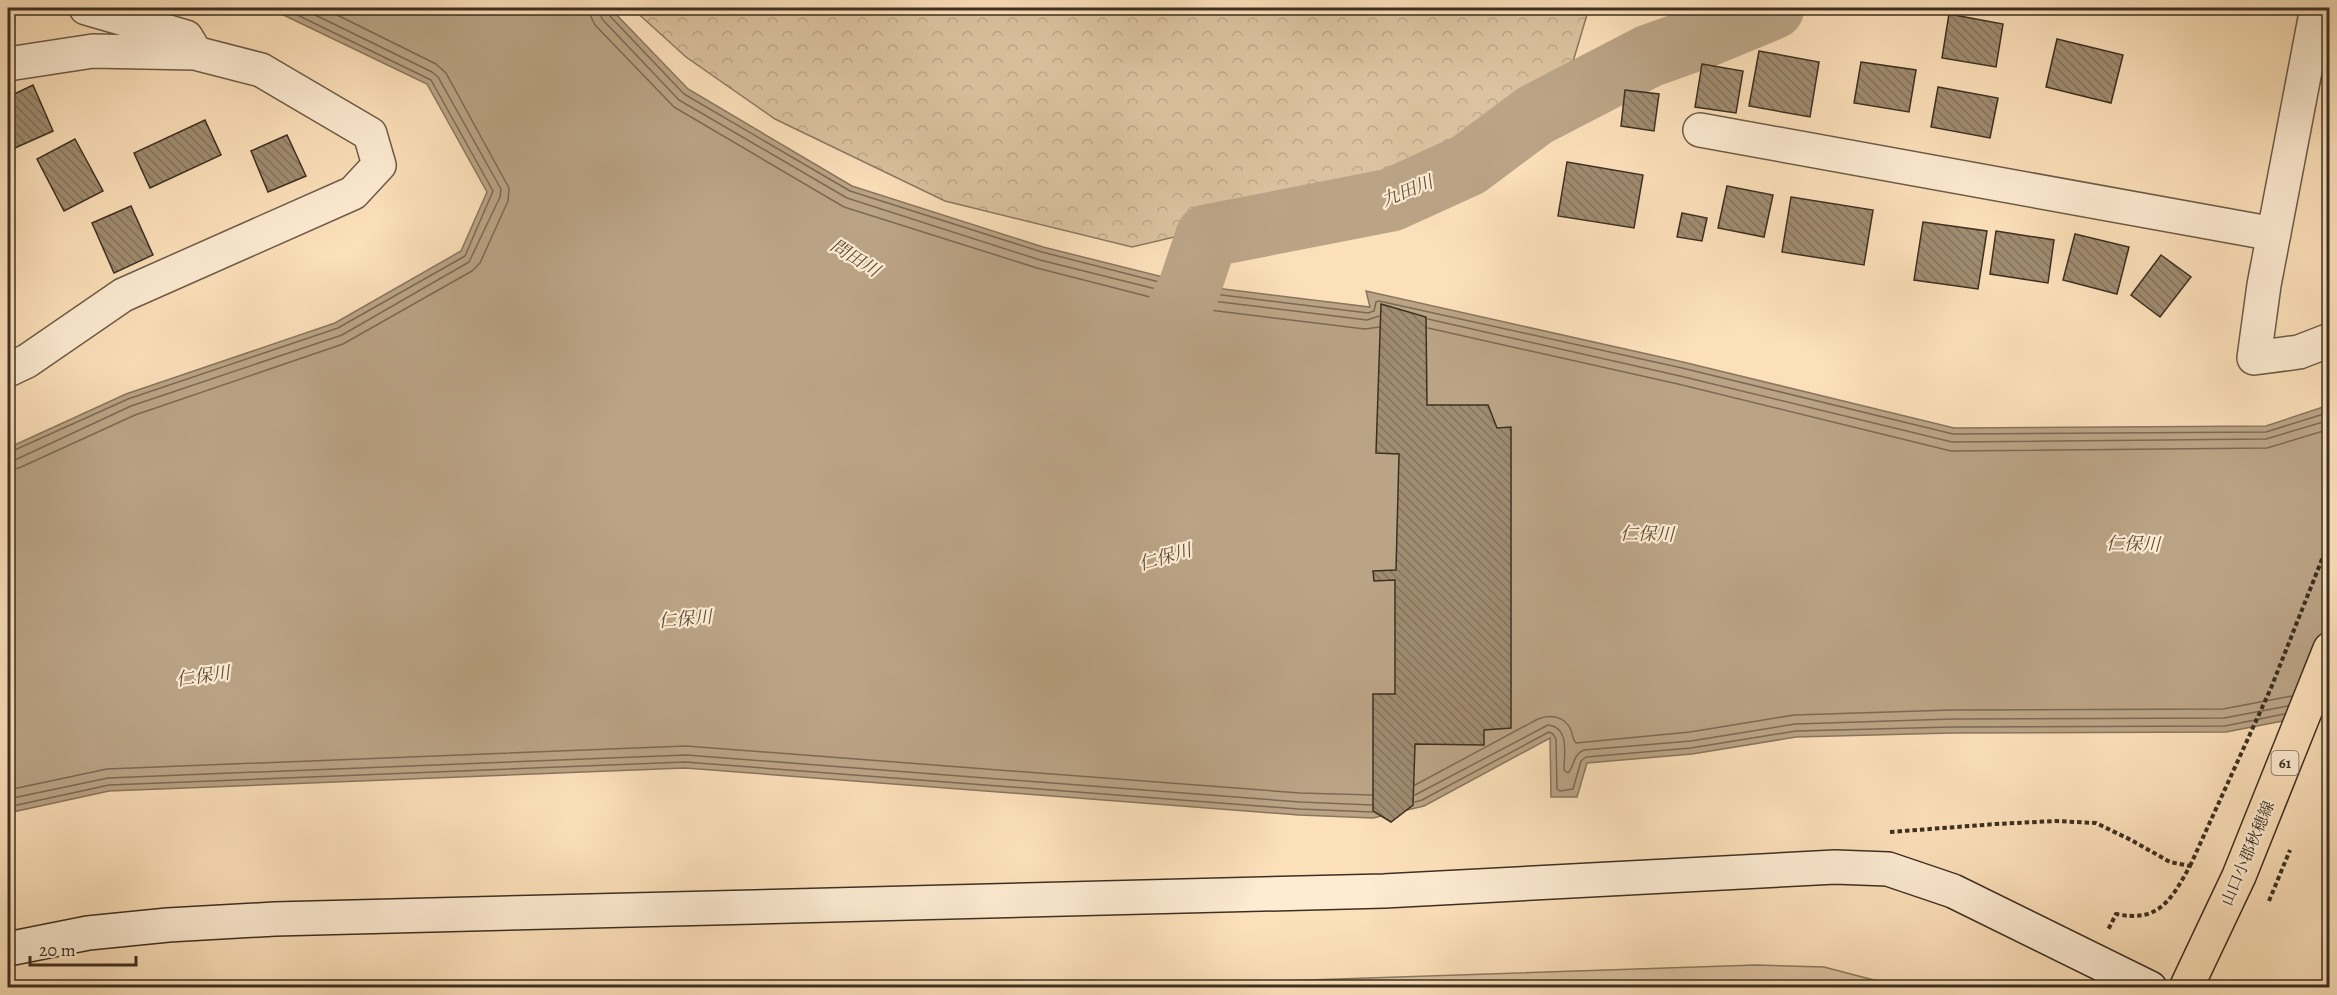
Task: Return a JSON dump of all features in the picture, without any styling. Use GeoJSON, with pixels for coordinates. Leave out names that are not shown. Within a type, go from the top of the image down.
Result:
{"type":"FeatureCollection","features":[{"type":"Feature","properties":{"kind":"main road","name":"山口小郡秋穂線"},"geometry":{"type":"LineString","coordinates":[[2186,987],[2239,876],[2330,649]]}},
{"type":"Feature","properties":{"kind":"street"},"geometry":{"type":"LineString","coordinates":[[86,8],[186,37],[195,53]]}},
{"type":"Feature","properties":{"kind":"street"},"geometry":{"type":"LineString","coordinates":[[2317,8],[2274,234],[2254,358],[2299,351],[2330,340]]}},
{"type":"Feature","properties":{"kind":"street"},"geometry":{"type":"LineString","coordinates":[[8,64],[93,51],[195,53],[261,70],[370,134],[379,165],[353,194],[123,295],[27,361],[8,370]]}},
{"type":"Feature","properties":{"kind":"street"},"geometry":{"type":"LineString","coordinates":[[1700,130],[2274,234]]}},
{"type":"Feature","properties":{"kind":"street"},"geometry":{"type":"LineString","coordinates":[[8,949],[88,933],[168,925],[275,919],[1384,891],[1834,867],[1888,869],[1953,891],[2150,987]]}},
{"type":"Feature","properties":{"kind":"path"},"geometry":{"type":"LineString","coordinates":[[2190,866],[2271,688],[2330,539]]}},
{"type":"Feature","properties":{"kind":"green space"},"geometry":{"type":"Polygon","coordinates":[[[632,8],[1589,8],[1572,65],[1400,184],[1132,247],[945,201],[775,119],[686,57],[632,8]]]}},
{"type":"Feature","properties":{"kind":"green space"},"geometry":{"type":"Polygon","coordinates":[[[1756,965],[1824,967],[1885,983],[1888,987],[1170,987],[1190,984],[1756,965]]]}},
{"type":"Feature","properties":{"kind":"water"},"geometry":{"type":"Polygon","coordinates":[[[269,8],[610,8],[688,89],[852,186],[1043,247],[1199,286],[1370,307],[1366,291],[1683,362],[1954,428],[2266,426],[2329,405],[2329,712],[2226,732],[1952,733],[1796,737],[1692,754],[1587,763],[1577,797],[1551,797],[1550,738],[1424,806],[1373,818],[1299,815],[685,768],[109,791],[8,813],[8,448],[126,394],[335,323],[461,251],[487,192],[427,84],[269,8]]]}},
{"type":"Feature","properties":{"kind":"building"},"geometry":{"type":"Polygon","coordinates":[[[1949,14],[2003,24],[1996,67],[1942,58],[1949,14]]]}},
{"type":"Feature","properties":{"kind":"building"},"geometry":{"type":"Polygon","coordinates":[[[2057,39],[2123,55],[2111,103],[2046,87],[2057,39]]]}},
{"type":"Feature","properties":{"kind":"building"},"geometry":{"type":"Polygon","coordinates":[[[1759,51],[1819,62],[1810,117],[1749,106],[1759,51]]]}},
{"type":"Feature","properties":{"kind":"building"},"geometry":{"type":"Polygon","coordinates":[[[1861,62],[1916,70],[1909,112],[1854,103],[1861,62]]]}},
{"type":"Feature","properties":{"kind":"building"},"geometry":{"type":"Polygon","coordinates":[[[1702,64],[1743,71],[1736,113],[1695,107],[1702,64]]]}},
{"type":"Feature","properties":{"kind":"building"},"geometry":{"type":"Polygon","coordinates":[[[33,85],[53,131],[8,151],[8,97],[33,85]]]}},
{"type":"Feature","properties":{"kind":"building"},"geometry":{"type":"Polygon","coordinates":[[[1938,87],[1998,98],[1990,138],[1931,127],[1938,87]]]}},
{"type":"Feature","properties":{"kind":"building"},"geometry":{"type":"Polygon","coordinates":[[[1625,90],[1659,94],[1654,131],[1621,126],[1625,90]]]}},
{"type":"Feature","properties":{"kind":"building"},"geometry":{"type":"Polygon","coordinates":[[[205,120],[221,155],[150,188],[134,153],[205,120]]]}},
{"type":"Feature","properties":{"kind":"building"},"geometry":{"type":"Polygon","coordinates":[[[287,135],[306,176],[268,192],[251,151],[287,135]]]}},
{"type":"Feature","properties":{"kind":"building"},"geometry":{"type":"Polygon","coordinates":[[[75,139],[103,191],[64,211],[37,159],[75,139]]]}},
{"type":"Feature","properties":{"kind":"building"},"geometry":{"type":"Polygon","coordinates":[[[1567,162],[1643,175],[1634,228],[1558,216],[1567,162]]]}},
{"type":"Feature","properties":{"kind":"building"},"geometry":{"type":"Polygon","coordinates":[[[1727,186],[1773,195],[1764,237],[1718,228],[1727,186]]]}},
{"type":"Feature","properties":{"kind":"building"},"geometry":{"type":"Polygon","coordinates":[[[1791,197],[1873,210],[1864,265],[1782,252],[1791,197]]]}},
{"type":"Feature","properties":{"kind":"building"},"geometry":{"type":"Polygon","coordinates":[[[131,206],[153,255],[114,273],[92,223],[131,206]]]}},
{"type":"Feature","properties":{"kind":"building"},"geometry":{"type":"Polygon","coordinates":[[[1682,213],[1707,218],[1702,241],[1677,237],[1682,213]]]}},
{"type":"Feature","properties":{"kind":"building"},"geometry":{"type":"Polygon","coordinates":[[[1923,222],[1987,231],[1978,289],[1914,280],[1923,222]]]}},
{"type":"Feature","properties":{"kind":"building"},"geometry":{"type":"Polygon","coordinates":[[[1996,231],[2054,240],[2048,283],[1990,274],[1996,231]]]}},
{"type":"Feature","properties":{"kind":"building"},"geometry":{"type":"Polygon","coordinates":[[[2075,234],[2129,247],[2117,294],[2063,280],[2075,234]]]}},
{"type":"Feature","properties":{"kind":"building"},"geometry":{"type":"Polygon","coordinates":[[[2161,255],[2191,277],[2160,317],[2131,295],[2161,255]]]}},
{"type":"Feature","properties":{"kind":"building"},"geometry":{"type":"Polygon","coordinates":[[[1381,304],[1426,317],[1427,405],[1488,405],[1497,428],[1511,427],[1511,728],[1484,730],[1484,745],[1415,744],[1413,805],[1391,822],[1373,811],[1373,694],[1395,694],[1395,580],[1374,581],[1373,571],[1396,570],[1399,454],[1376,453],[1381,304]]]}},
{"type":"Feature","properties":{"kind":"waterway","name":"九田川"},"geometry":{"type":"LineString","coordinates":[[1151,361],[1189,289],[1207,236],[1391,200],[1468,165],[1535,115],[1649,56],[1773,8]]}},
{"type":"Feature","properties":{"kind":"water label","name":"問田川"},"geometry":{"type":"Point","coordinates":[855,258]}},
{"type":"Feature","properties":{"kind":"water label","name":"仁保川"},"geometry":{"type":"Point","coordinates":[1647,534]}},
{"type":"Feature","properties":{"kind":"water label","name":"仁保川"},"geometry":{"type":"Point","coordinates":[2133,544]}},
{"type":"Feature","properties":{"kind":"water label","name":"仁保川"},"geometry":{"type":"Point","coordinates":[1165,557]}},
{"type":"Feature","properties":{"kind":"water label","name":"仁保川"},"geometry":{"type":"Point","coordinates":[685,619]}},
{"type":"Feature","properties":{"kind":"water label","name":"仁保川"},"geometry":{"type":"Point","coordinates":[203,676]}}]}
